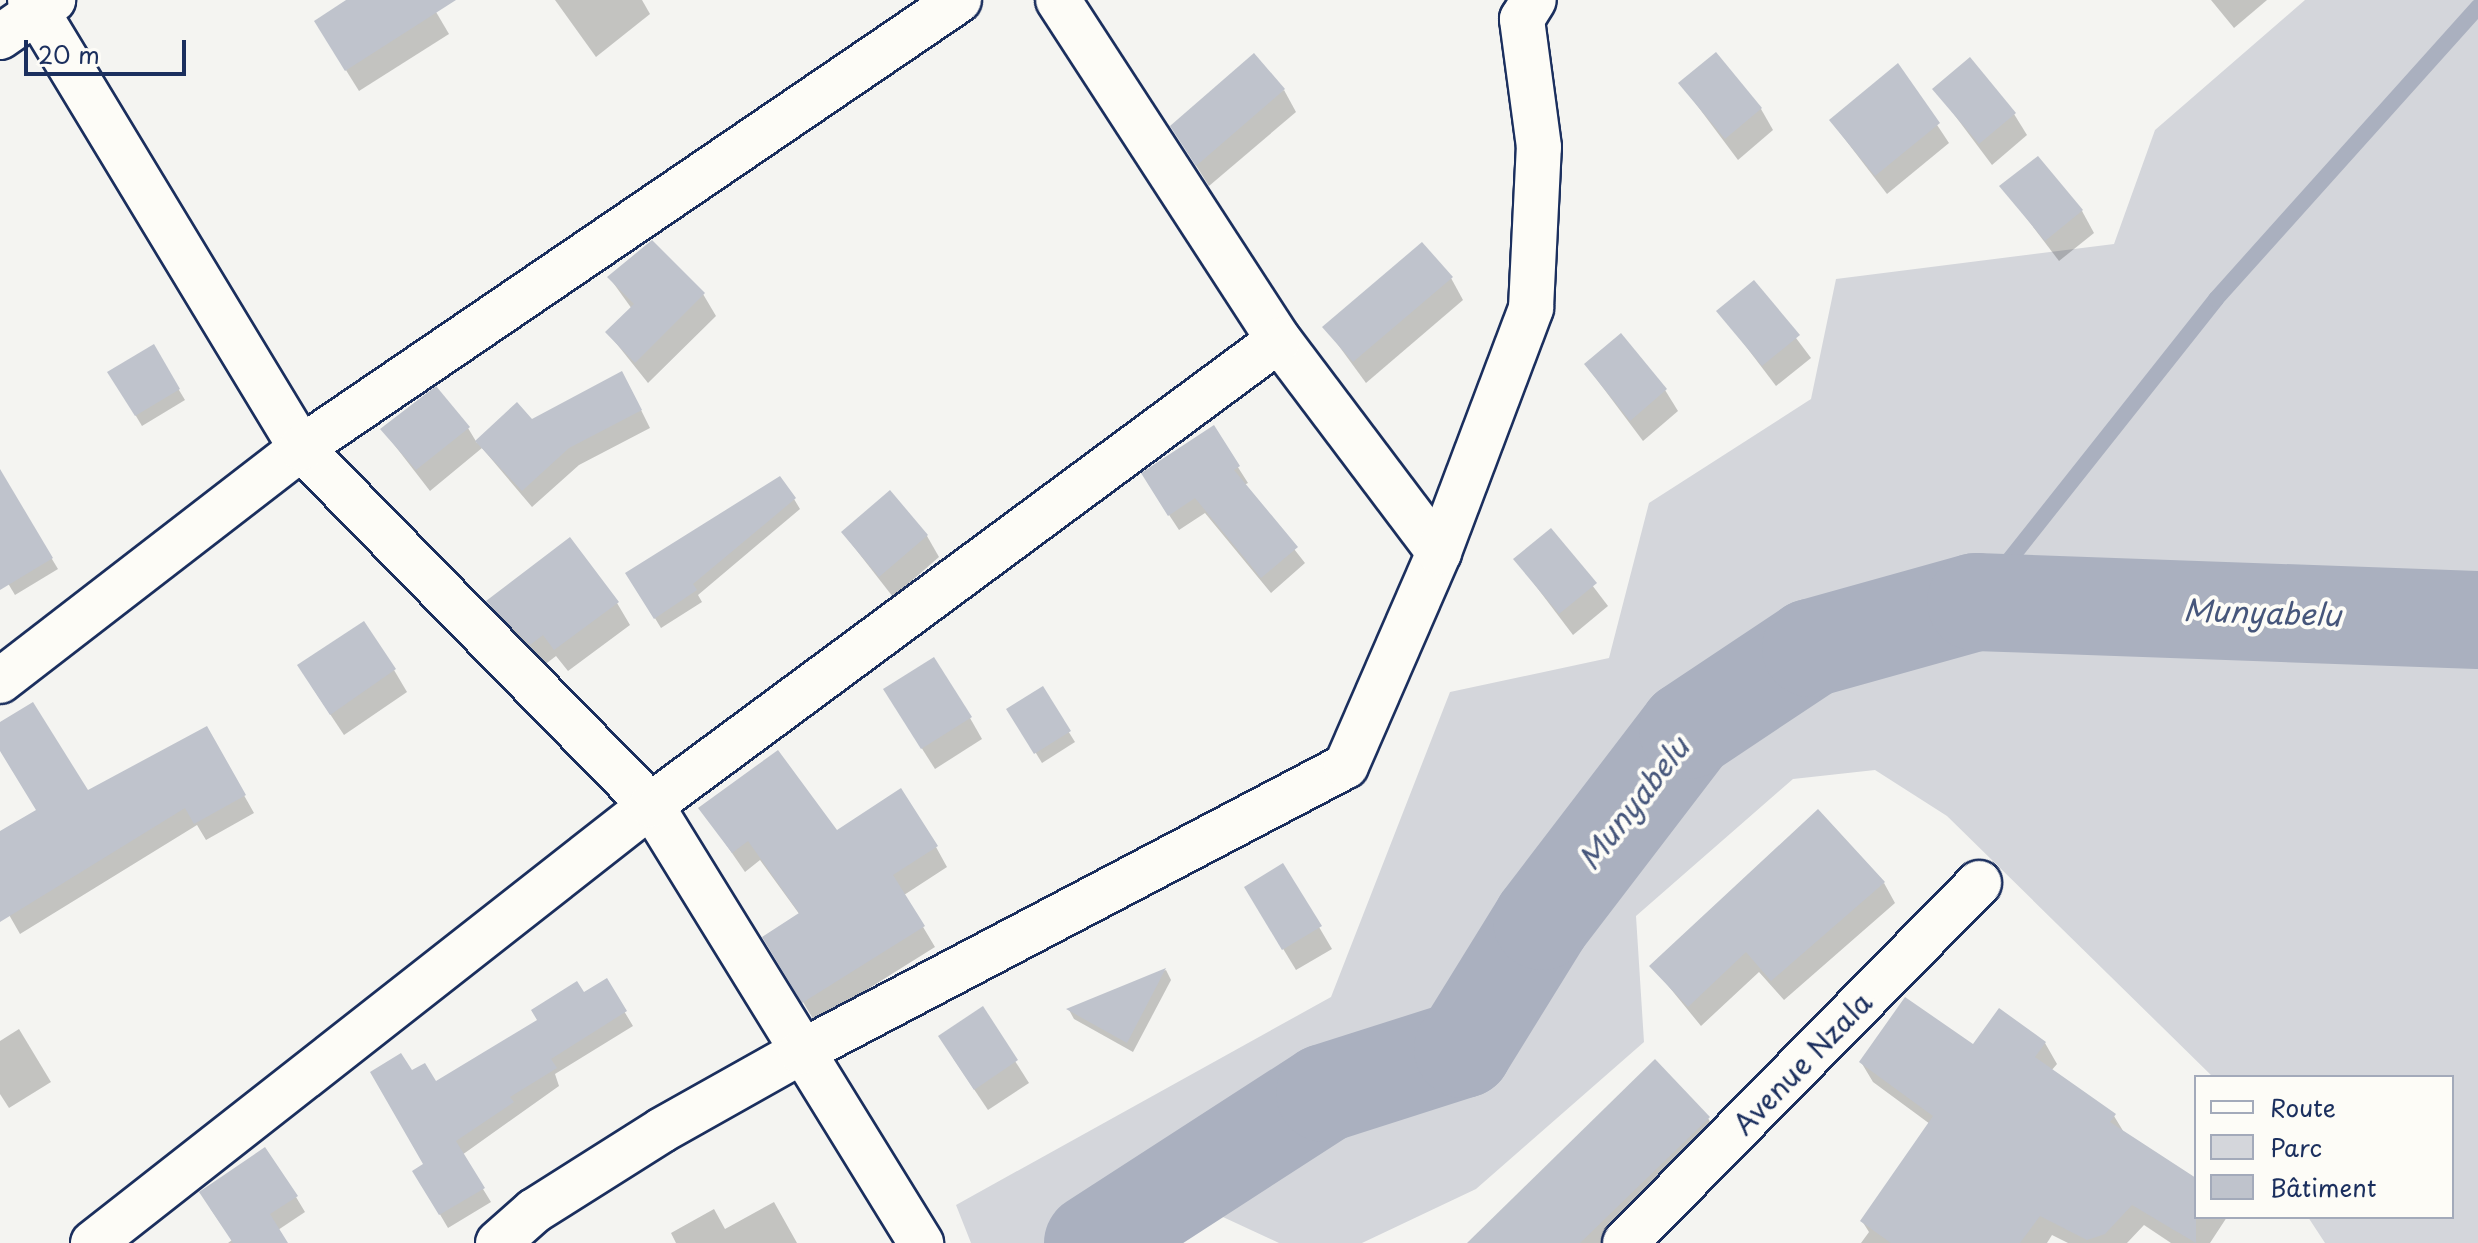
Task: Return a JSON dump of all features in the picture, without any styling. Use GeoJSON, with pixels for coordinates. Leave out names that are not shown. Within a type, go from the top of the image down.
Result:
{"type":"FeatureCollection","features":[{"type":"Feature","properties":{"kind":"street"},"geometry":{"type":"LineString","coordinates":[[0,681],[301,448],[959,0]]}},
{"type":"Feature","properties":{"kind":"street"},"geometry":{"type":"LineString","coordinates":[[1058,0],[1279,340],[1439,552]]}},
{"type":"Feature","properties":{"kind":"street"},"geometry":{"type":"LineString","coordinates":[[498,1243],[534,1211],[649,1138],[801,1052],[1346,766],[1439,552],[1531,308],[1539,147],[1522,19],[1534,0]]}},
{"type":"Feature","properties":{"kind":"street"},"geometry":{"type":"LineString","coordinates":[[0,37],[40,4],[301,448],[651,805],[921,1243]]}},
{"type":"Feature","properties":{"kind":"street"},"geometry":{"type":"LineString","coordinates":[[93,1243],[651,805],[1279,340]]}},
{"type":"Feature","properties":{"kind":"street","name":"Avenue Nzala"},"geometry":{"type":"LineString","coordinates":[[1625,1243],[1979,883]]}},
{"type":"Feature","properties":{"kind":"green space"},"geometry":{"type":"Polygon","coordinates":[[[2305,0],[2478,0],[2478,1243],[2325,1243],[2309,1219],[2454,1219],[2454,1075],[2211,1075],[1947,816],[1875,770],[1793,779],[1636,916],[1644,1042],[1476,1189],[1362,1243],[1279,1243],[1210,1211],[1147,1243],[971,1243],[956,1205],[1331,997],[1450,692],[1609,658],[1649,503],[1811,399],[1836,279],[2114,244],[2155,130],[2305,0]]]}},
{"type":"Feature","properties":{"kind":"building"},"geometry":{"type":"Polygon","coordinates":[[[346,0],[456,0],[345,71],[314,21],[346,0]]]}},
{"type":"Feature","properties":{"kind":"building"},"geometry":{"type":"Polygon","coordinates":[[[1716,52],[1762,108],[1725,139],[1678,83],[1716,52]]]}},
{"type":"Feature","properties":{"kind":"building"},"geometry":{"type":"Polygon","coordinates":[[[1254,53],[1285,89],[1196,166],[1170,126],[1254,53]]]}},
{"type":"Feature","properties":{"kind":"building"},"geometry":{"type":"Polygon","coordinates":[[[1970,57],[2016,113],[1979,144],[1932,89],[1970,57]]]}},
{"type":"Feature","properties":{"kind":"building"},"geometry":{"type":"Polygon","coordinates":[[[1898,63],[1940,123],[1875,176],[1829,120],[1898,63]]]}},
{"type":"Feature","properties":{"kind":"building"},"geometry":{"type":"Polygon","coordinates":[[[2038,156],[2083,210],[2045,241],[1999,186],[2038,156]]]}},
{"type":"Feature","properties":{"kind":"building"},"geometry":{"type":"Polygon","coordinates":[[[652,240],[705,293],[635,363],[605,332],[634,304],[607,277],[652,240]]]}},
{"type":"Feature","properties":{"kind":"building"},"geometry":{"type":"Polygon","coordinates":[[[1422,242],[1453,277],[1353,362],[1322,327],[1422,242]]]}},
{"type":"Feature","properties":{"kind":"building"},"geometry":{"type":"Polygon","coordinates":[[[1754,280],[1800,335],[1762,366],[1716,311],[1754,280]]]}},
{"type":"Feature","properties":{"kind":"building"},"geometry":{"type":"Polygon","coordinates":[[[1621,333],[1667,389],[1630,421],[1584,364],[1621,333]]]}},
{"type":"Feature","properties":{"kind":"building"},"geometry":{"type":"Polygon","coordinates":[[[154,344],[180,389],[135,416],[107,372],[154,344]]]}},
{"type":"Feature","properties":{"kind":"building"},"geometry":{"type":"Polygon","coordinates":[[[622,371],[642,410],[569,448],[522,491],[475,441],[517,402],[532,419],[622,371]]]}},
{"type":"Feature","properties":{"kind":"building"},"geometry":{"type":"Polygon","coordinates":[[[436,386],[470,427],[416,470],[380,429],[436,386]]]}},
{"type":"Feature","properties":{"kind":"building"},"geometry":{"type":"Polygon","coordinates":[[[1214,425],[1240,466],[1234,470],[1298,547],[1261,578],[1195,498],[1168,516],[1141,473],[1214,425]]]}},
{"type":"Feature","properties":{"kind":"building"},"geometry":{"type":"Polygon","coordinates":[[[0,469],[53,558],[0,590],[0,469]]]}},
{"type":"Feature","properties":{"kind":"building"},"geometry":{"type":"Polygon","coordinates":[[[780,476],[796,498],[693,584],[697,590],[654,619],[625,573],[780,476]]]}},
{"type":"Feature","properties":{"kind":"building"},"geometry":{"type":"Polygon","coordinates":[[[890,490],[928,535],[879,577],[841,532],[890,490]]]}},
{"type":"Feature","properties":{"kind":"building"},"geometry":{"type":"Polygon","coordinates":[[[1551,528],[1597,583],[1559,614],[1513,559],[1551,528]]]}},
{"type":"Feature","properties":{"kind":"building"},"geometry":{"type":"Polygon","coordinates":[[[570,537],[619,602],[554,650],[543,635],[530,645],[486,601],[570,537]]]}},
{"type":"Feature","properties":{"kind":"building"},"geometry":{"type":"Polygon","coordinates":[[[364,621],[396,669],[330,715],[297,665],[364,621]]]}},
{"type":"Feature","properties":{"kind":"building"},"geometry":{"type":"Polygon","coordinates":[[[934,657],[972,717],[921,749],[883,689],[934,657]]]}},
{"type":"Feature","properties":{"kind":"building"},"geometry":{"type":"Polygon","coordinates":[[[1043,686],[1071,731],[1034,754],[1006,709],[1043,686]]]}},
{"type":"Feature","properties":{"kind":"building"},"geometry":{"type":"Polygon","coordinates":[[[33,702],[88,790],[207,726],[246,795],[194,824],[185,808],[0,922],[0,831],[36,810],[0,751],[0,722],[33,702]]]}},
{"type":"Feature","properties":{"kind":"building"},"geometry":{"type":"Polygon","coordinates":[[[778,750],[837,830],[901,788],[938,846],[893,875],[925,926],[802,1003],[762,937],[799,913],[748,841],[732,853],[698,808],[778,750]]]}},
{"type":"Feature","properties":{"kind":"building"},"geometry":{"type":"Polygon","coordinates":[[[1818,809],[1885,882],[1771,981],[1746,952],[1688,1007],[1649,966],[1818,809]]]}},
{"type":"Feature","properties":{"kind":"building"},"geometry":{"type":"Polygon","coordinates":[[[1283,863],[1322,926],[1282,950],[1244,887],[1283,863]]]}},
{"type":"Feature","properties":{"kind":"building"},"geometry":{"type":"Polygon","coordinates":[[[1166,968],[1127,1043],[1066,1009],[1166,968]]]}},
{"type":"Feature","properties":{"kind":"building"},"geometry":{"type":"Polygon","coordinates":[[[607,978],[627,1011],[551,1059],[557,1068],[510,1097],[514,1102],[456,1141],[485,1188],[439,1215],[412,1171],[423,1164],[370,1072],[401,1053],[412,1070],[425,1063],[436,1081],[537,1020],[531,1010],[577,981],[584,992],[607,978]]]}},
{"type":"Feature","properties":{"kind":"building"},"geometry":{"type":"Polygon","coordinates":[[[1905,997],[1973,1044],[1999,1008],[2046,1042],[2035,1057],[2116,1114],[2110,1122],[2194,1177],[2196,1243],[2132,1205],[2105,1234],[2087,1240],[2040,1216],[2020,1243],[1891,1243],[1860,1221],[1933,1116],[1859,1062],[1905,997]]]}},
{"type":"Feature","properties":{"kind":"building"},"geometry":{"type":"Polygon","coordinates":[[[983,1006],[1018,1060],[974,1090],[938,1036],[983,1006]]]}},
{"type":"Feature","properties":{"kind":"building"},"geometry":{"type":"Polygon","coordinates":[[[1655,1059],[1710,1117],[1580,1243],[1467,1243],[1655,1059]]]}},
{"type":"Feature","properties":{"kind":"building"},"geometry":{"type":"Polygon","coordinates":[[[265,1147],[298,1196],[270,1214],[288,1243],[233,1243],[199,1192],[265,1147]]]}},
{"type":"Feature","properties":{"kind":"waterway"},"geometry":{"type":"LineString","coordinates":[[1976,602],[2216,299],[2478,7]]}},
{"type":"Feature","properties":{"kind":"waterway","name":"Munyabelu"},"geometry":{"type":"LineString","coordinates":[[1093,1243],[1325,1093],[1463,1049],[1542,921],[1688,730],[1811,648],[1976,602],[2478,620]]}}]}
